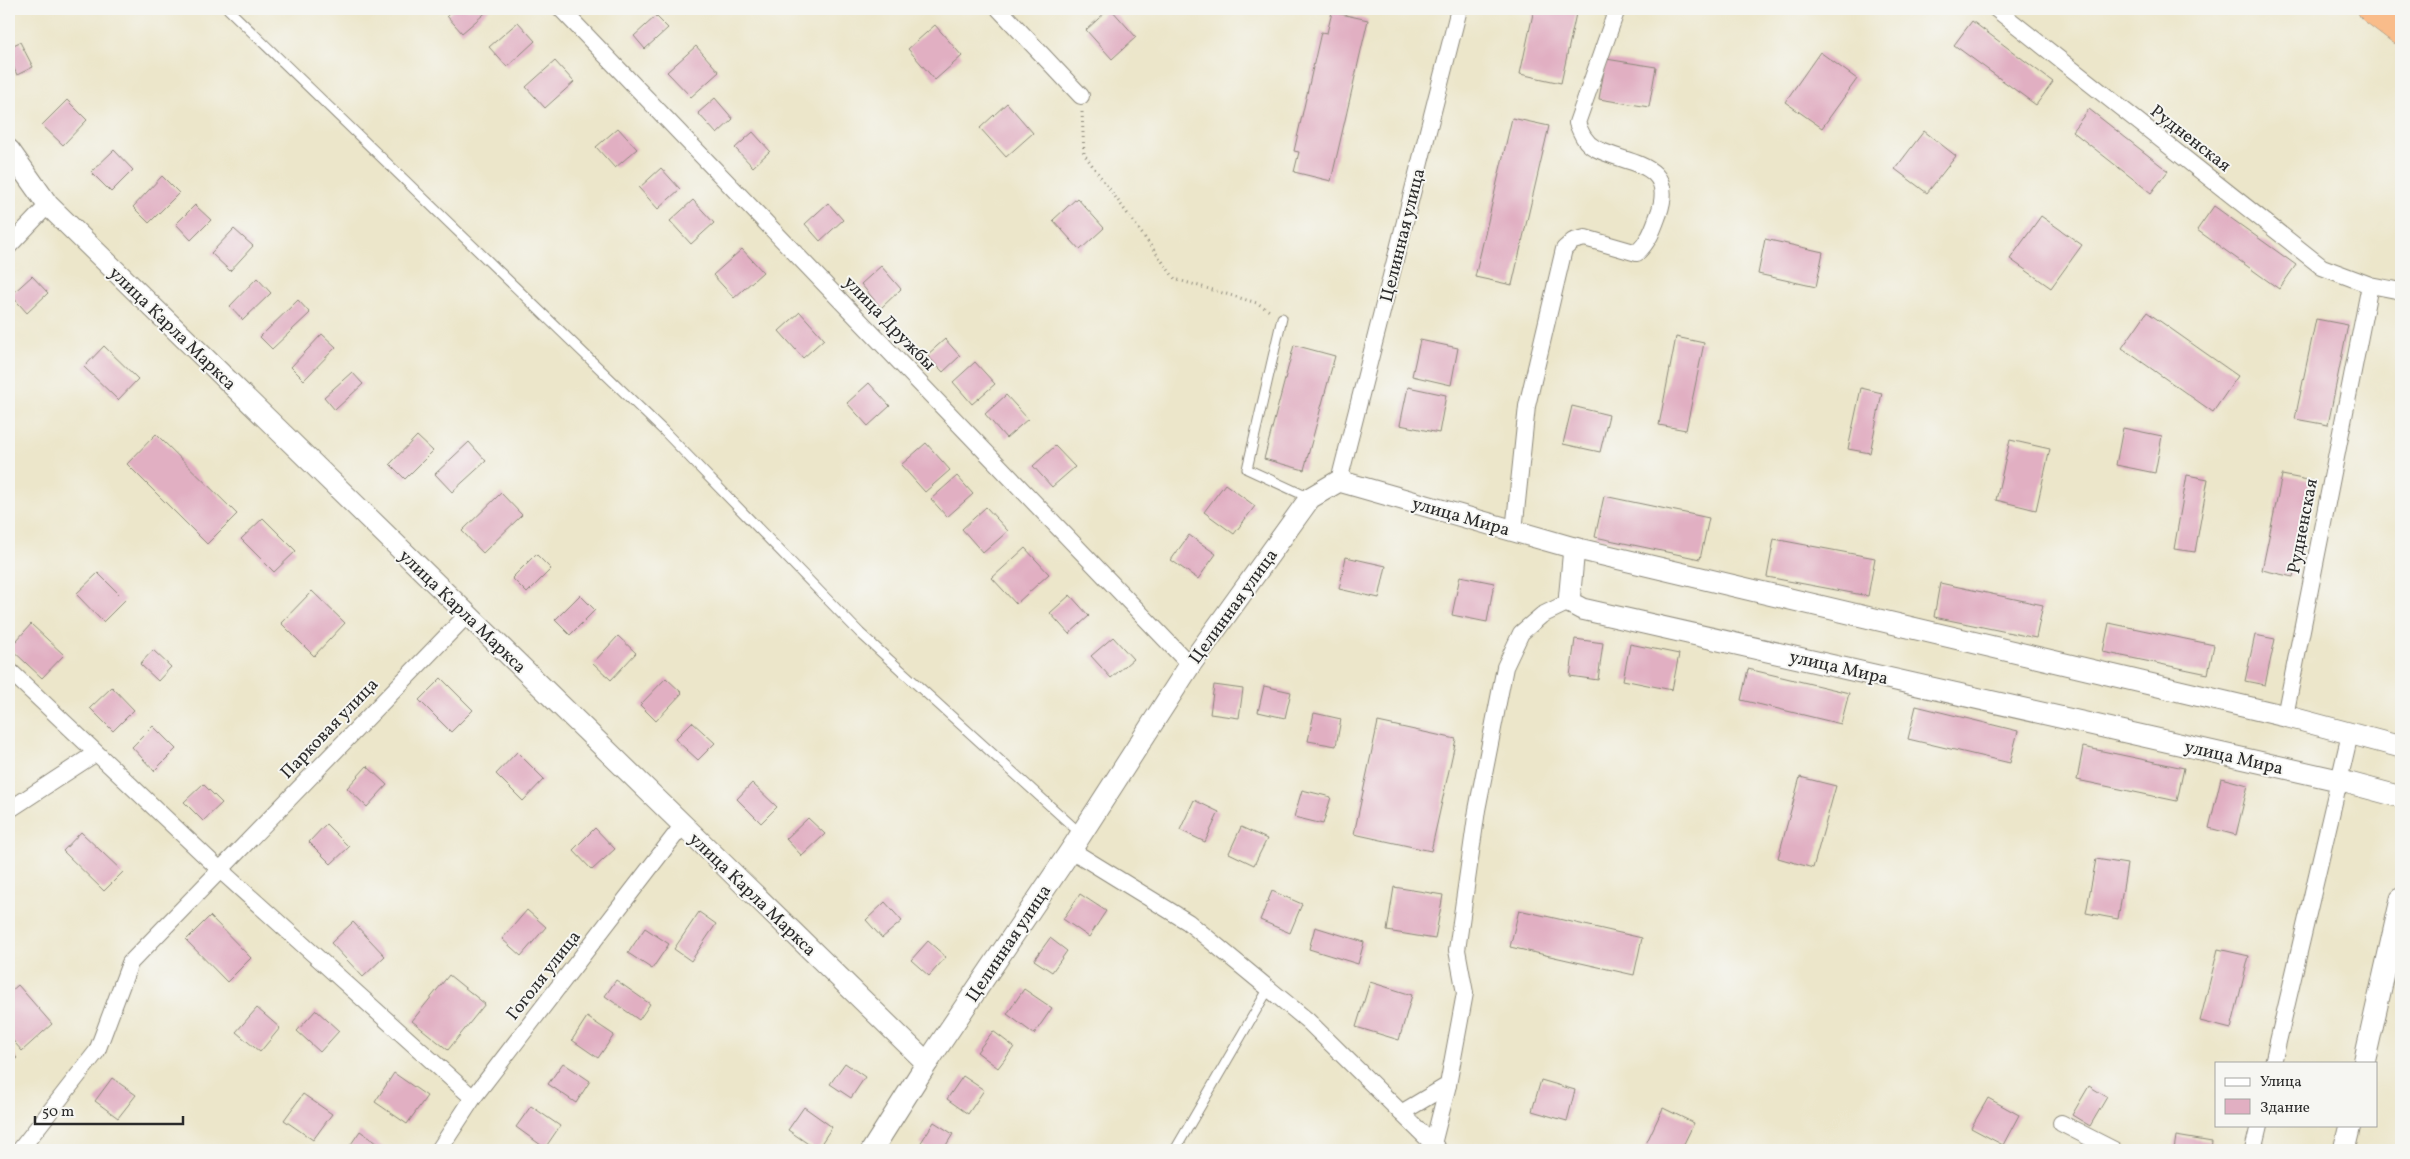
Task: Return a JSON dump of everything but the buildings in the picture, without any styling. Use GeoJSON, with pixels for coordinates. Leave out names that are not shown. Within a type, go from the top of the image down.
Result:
{"type":"FeatureCollection","features":[{"type":"Feature","properties":{"kind":"highway"},"geometry":{"type":"LineString","coordinates":[[2372,9],[2401,30]]}},
{"type":"Feature","properties":{"kind":"street","name":"улица Дружбы"},"geometry":{"type":"LineString","coordinates":[[560,9],[1190,665]]}},
{"type":"Feature","properties":{"kind":"street"},"geometry":{"type":"LineString","coordinates":[[999,9],[1081,96]]}},
{"type":"Feature","properties":{"kind":"street","name":"Целинная улица"},"geometry":{"type":"LineString","coordinates":[[872,1150],[927,1063],[1076,842],[1190,665],[1310,498],[1339,480],[1459,9]]}},
{"type":"Feature","properties":{"kind":"street"},"geometry":{"type":"LineString","coordinates":[[1514,531],[1527,406],[1564,249],[1573,240],[1585,238],[1637,253],[1648,242],[1664,198],[1659,179],[1651,169],[1594,148],[1584,139],[1577,123],[1617,9]]}},
{"type":"Feature","properties":{"kind":"street","name":"Рудненская"},"geometry":{"type":"LineString","coordinates":[[1996,9],[2322,267],[2370,285],[2401,291]]}},
{"type":"Feature","properties":{"kind":"street","name":"улица Карла Маркса"},"geometry":{"type":"LineString","coordinates":[[9,150],[48,206],[927,1063]]}},
{"type":"Feature","properties":{"kind":"street"},"geometry":{"type":"LineString","coordinates":[[9,246],[48,206]]}},
{"type":"Feature","properties":{"kind":"street","name":"Рудненская"},"geometry":{"type":"LineString","coordinates":[[2285,716],[2370,285]]}},
{"type":"Feature","properties":{"kind":"street","name":"улица Мира"},"geometry":{"type":"LineString","coordinates":[[1339,480],[1574,548],[2285,716],[2401,746]]}},
{"type":"Feature","properties":{"kind":"street"},"geometry":{"type":"LineString","coordinates":[[1436,1147],[1465,993],[1457,950],[1477,810],[1505,667],[1521,633],[1542,615],[1568,602],[1574,548]]}},
{"type":"Feature","properties":{"kind":"street","name":"улица Мира"},"geometry":{"type":"LineString","coordinates":[[1568,602],[1592,611],[2338,780],[2401,797]]}},
{"type":"Feature","properties":{"kind":"street","name":"Парковая улица"},"geometry":{"type":"LineString","coordinates":[[20,1150],[97,1052],[130,963],[467,615]]}},
{"type":"Feature","properties":{"kind":"street"},"geometry":{"type":"LineString","coordinates":[[9,670],[219,869],[473,1098]]}},
{"type":"Feature","properties":{"kind":"street"},"geometry":{"type":"LineString","coordinates":[[2273,1062],[2350,734]]}},
{"type":"Feature","properties":{"kind":"street"},"geometry":{"type":"LineString","coordinates":[[9,810],[96,753]]}},
{"type":"Feature","properties":{"kind":"street","name":"Гоголя улица"},"geometry":{"type":"LineString","coordinates":[[438,1150],[473,1098],[682,826]]}},
{"type":"Feature","properties":{"kind":"street"},"geometry":{"type":"LineString","coordinates":[[1076,842],[1188,922],[1308,1021],[1436,1147]]}},
{"type":"Feature","properties":{"kind":"street"},"geometry":{"type":"LineString","coordinates":[[2364,1062],[2401,899]]}},
{"type":"Feature","properties":{"kind":"street"},"geometry":{"type":"LineString","coordinates":[[1401,1113],[1448,1085]]}},
{"type":"Feature","properties":{"kind":"street"},"geometry":{"type":"LineString","coordinates":[[2061,1123],[2114,1150]]}},
{"type":"Feature","properties":{"kind":"street"},"geometry":{"type":"LineString","coordinates":[[2253,1150],[2259,1126]]}},
{"type":"Feature","properties":{"kind":"street"},"geometry":{"type":"LineString","coordinates":[[2344,1150],[2350,1126]]}},
{"type":"Feature","properties":{"kind":"lane"},"geometry":{"type":"LineString","coordinates":[[228,9],[664,431],[860,633],[1076,842]]}},
{"type":"Feature","properties":{"kind":"lane"},"geometry":{"type":"LineString","coordinates":[[1282,318],[1247,469],[1310,498]]}},
{"type":"Feature","properties":{"kind":"lane"},"geometry":{"type":"LineString","coordinates":[[1174,1150],[1269,988]]}},
{"type":"Feature","properties":{"kind":"path"},"geometry":{"type":"LineString","coordinates":[[1081,96],[1084,154],[1175,279],[1257,303],[1282,318]]}}]}
